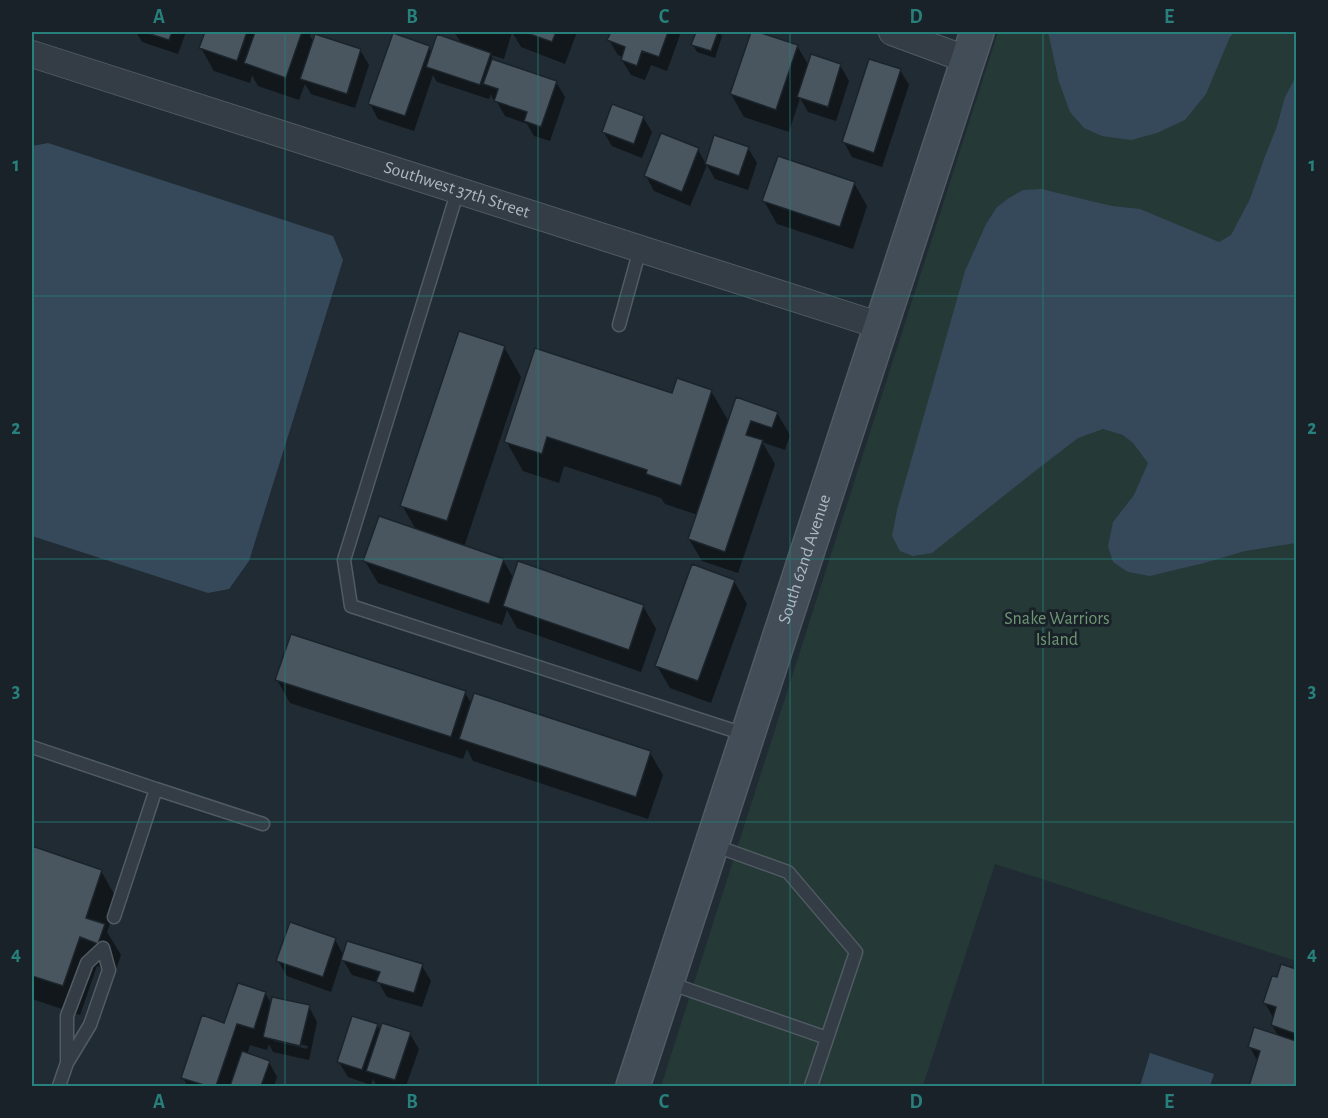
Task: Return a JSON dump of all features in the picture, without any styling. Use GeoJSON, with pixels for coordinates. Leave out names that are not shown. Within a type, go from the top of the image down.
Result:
{"type":"FeatureCollection","features":[{"type":"Feature","properties":{"kind":"street"},"geometry":{"type":"LineString","coordinates":[[892,32],[972,46]]}},
{"type":"Feature","properties":{"kind":"street","name":"South 62nd Avenue"},"geometry":{"type":"LineString","coordinates":[[633,1086],[972,46]]}},
{"type":"Feature","properties":{"kind":"street","name":"Southwest 37th Street"},"geometry":{"type":"LineString","coordinates":[[32,54],[881,326]]}},
{"type":"Feature","properties":{"kind":"lane"},"geometry":{"type":"LineString","coordinates":[[458,190],[344,560],[351,606],[747,735]]}},
{"type":"Feature","properties":{"kind":"lane"},"geometry":{"type":"LineString","coordinates":[[618,325],[640,249]]}},
{"type":"Feature","properties":{"kind":"lane"},"geometry":{"type":"LineString","coordinates":[[32,748],[263,824]]}},
{"type":"Feature","properties":{"kind":"lane"},"geometry":{"type":"LineString","coordinates":[[114,917],[156,789]]}},
{"type":"Feature","properties":{"kind":"lane"},"geometry":{"type":"LineString","coordinates":[[712,844],[788,872],[856,952],[811,1086]]}},
{"type":"Feature","properties":{"kind":"lane"},"geometry":{"type":"LineString","coordinates":[[58,1086],[67,1063],[90,1025],[109,970],[103,948],[87,963],[67,1016],[67,1063]]}},
{"type":"Feature","properties":{"kind":"lane"},"geometry":{"type":"LineString","coordinates":[[667,982],[827,1038]]}},
{"type":"Feature","properties":{"kind":"green space","name":"Snake Warriors Island"},"geometry":{"type":"Polygon","coordinates":[[[998,32],[1296,32],[1296,961],[995,864],[923,1086],[661,1086],[998,32]]]}},
{"type":"Feature","properties":{"kind":"water"},"geometry":{"type":"Polygon","coordinates":[[[1048,32],[1235,32],[1230,37],[1206,94],[1185,120],[1157,133],[1131,140],[1102,136],[1084,128],[1070,112],[1059,82],[1048,32]]]}},
{"type":"Feature","properties":{"kind":"water"},"geometry":{"type":"Polygon","coordinates":[[[1296,76],[1296,543],[1245,551],[1150,576],[1128,572],[1113,562],[1108,546],[1113,522],[1134,495],[1148,463],[1133,443],[1123,435],[1103,429],[1078,438],[932,553],[913,556],[900,551],[892,536],[897,510],[965,271],[986,224],[997,207],[1023,190],[1041,189],[1112,206],[1140,209],[1219,242],[1231,235],[1250,199],[1277,126],[1285,97],[1296,76]]]}},
{"type":"Feature","properties":{"kind":"water"},"geometry":{"type":"Polygon","coordinates":[[[48,143],[333,236],[343,260],[249,561],[229,589],[208,593],[32,536],[32,146],[48,143]]]}},
{"type":"Feature","properties":{"kind":"water"},"geometry":{"type":"Polygon","coordinates":[[[1150,1053],[1214,1074],[1210,1086],[1140,1086],[1150,1053]]]}},
{"type":"Feature","properties":{"kind":"building"},"geometry":{"type":"Polygon","coordinates":[[[144,32],[172,32],[169,40],[144,32]]]}},
{"type":"Feature","properties":{"kind":"building"},"geometry":{"type":"Polygon","coordinates":[[[205,32],[247,32],[237,61],[199,48],[205,32]]]}},
{"type":"Feature","properties":{"kind":"building"},"geometry":{"type":"Polygon","coordinates":[[[255,32],[302,32],[286,78],[244,63],[255,32]]]}},
{"type":"Feature","properties":{"kind":"building"},"geometry":{"type":"Polygon","coordinates":[[[524,32],[556,32],[552,42],[524,32]]]}},
{"type":"Feature","properties":{"kind":"building"},"geometry":{"type":"Polygon","coordinates":[[[611,32],[668,32],[659,57],[642,51],[637,66],[621,60],[625,47],[607,40],[611,32]]]}},
{"type":"Feature","properties":{"kind":"building"},"geometry":{"type":"Polygon","coordinates":[[[696,32],[718,32],[711,51],[691,45],[696,32]]]}},
{"type":"Feature","properties":{"kind":"building"},"geometry":{"type":"Polygon","coordinates":[[[751,32],[758,32],[798,45],[776,110],[730,94],[751,32]]]}},
{"type":"Feature","properties":{"kind":"building"},"geometry":{"type":"Polygon","coordinates":[[[393,33],[430,46],[405,116],[368,104],[393,33]]]}},
{"type":"Feature","properties":{"kind":"building"},"geometry":{"type":"Polygon","coordinates":[[[315,34],[361,49],[347,94],[300,79],[315,34]]]}},
{"type":"Feature","properties":{"kind":"building"},"geometry":{"type":"Polygon","coordinates":[[[437,34],[491,53],[480,85],[426,67],[437,34]]]}},
{"type":"Feature","properties":{"kind":"building"},"geometry":{"type":"Polygon","coordinates":[[[811,54],[841,64],[828,107],[797,97],[811,54]]]}},
{"type":"Feature","properties":{"kind":"building"},"geometry":{"type":"Polygon","coordinates":[[[492,59],[557,81],[541,127],[524,121],[527,112],[494,101],[498,89],[483,84],[492,59]]]}},
{"type":"Feature","properties":{"kind":"building"},"geometry":{"type":"Polygon","coordinates":[[[869,59],[901,69],[874,153],[842,142],[869,59]]]}},
{"type":"Feature","properties":{"kind":"building"},"geometry":{"type":"Polygon","coordinates":[[[612,104],[644,116],[634,144],[602,132],[612,104]]]}},
{"type":"Feature","properties":{"kind":"building"},"geometry":{"type":"Polygon","coordinates":[[[661,133],[699,148],[682,192],[644,176],[661,133]]]}},
{"type":"Feature","properties":{"kind":"building"},"geometry":{"type":"Polygon","coordinates":[[[714,135],[749,147],[739,176],[705,164],[714,135]]]}},
{"type":"Feature","properties":{"kind":"building"},"geometry":{"type":"Polygon","coordinates":[[[778,156],[855,182],[840,227],[762,201],[778,156]]]}},
{"type":"Feature","properties":{"kind":"building"},"geometry":{"type":"Polygon","coordinates":[[[459,331],[505,346],[447,521],[400,506],[459,331]]]}},
{"type":"Feature","properties":{"kind":"building"},"geometry":{"type":"Polygon","coordinates":[[[535,348],[672,393],[677,378],[712,390],[681,486],[646,474],[647,470],[547,437],[542,454],[504,442],[535,348]]]}},
{"type":"Feature","properties":{"kind":"building"},"geometry":{"type":"Polygon","coordinates":[[[736,397],[778,412],[772,428],[751,421],[746,435],[763,440],[725,552],[688,539],[736,397]]]}},
{"type":"Feature","properties":{"kind":"building"},"geometry":{"type":"Polygon","coordinates":[[[379,516],[504,559],[489,604],[363,561],[379,516]]]}},
{"type":"Feature","properties":{"kind":"building"},"geometry":{"type":"Polygon","coordinates":[[[518,561],[644,605],[629,650],[503,606],[518,561]]]}},
{"type":"Feature","properties":{"kind":"building"},"geometry":{"type":"Polygon","coordinates":[[[692,564],[735,580],[698,681],[655,666],[692,564]]]}},
{"type":"Feature","properties":{"kind":"building"},"geometry":{"type":"Polygon","coordinates":[[[291,634],[466,691],[451,737],[275,680],[291,634]]]}},
{"type":"Feature","properties":{"kind":"building"},"geometry":{"type":"Polygon","coordinates":[[[474,693],[651,751],[636,797],[459,739],[474,693]]]}},
{"type":"Feature","properties":{"kind":"building"},"geometry":{"type":"Polygon","coordinates":[[[32,846],[102,870],[86,918],[105,924],[98,944],[80,937],[63,986],[32,976],[32,846]]]}},
{"type":"Feature","properties":{"kind":"building"},"geometry":{"type":"Polygon","coordinates":[[[290,922],[336,938],[323,977],[276,961],[290,922]]]}},
{"type":"Feature","properties":{"kind":"building"},"geometry":{"type":"Polygon","coordinates":[[[347,941],[423,964],[414,993],[376,982],[380,972],[341,960],[347,941]]]}},
{"type":"Feature","properties":{"kind":"building"},"geometry":{"type":"Polygon","coordinates":[[[1281,964],[1296,969],[1296,1034],[1271,1025],[1276,1007],[1263,1003],[1272,976],[1277,977],[1281,964]]]}},
{"type":"Feature","properties":{"kind":"building"},"geometry":{"type":"Polygon","coordinates":[[[238,983],[266,992],[254,1029],[237,1024],[216,1086],[207,1086],[181,1078],[202,1015],[224,1023],[238,983]]]}},
{"type":"Feature","properties":{"kind":"building"},"geometry":{"type":"Polygon","coordinates":[[[272,997],[310,1005],[300,1046],[263,1037],[272,997]]]}},
{"type":"Feature","properties":{"kind":"building"},"geometry":{"type":"Polygon","coordinates":[[[352,1016],[378,1024],[362,1070],[337,1062],[352,1016]]]}},
{"type":"Feature","properties":{"kind":"building"},"geometry":{"type":"Polygon","coordinates":[[[382,1023],[411,1032],[395,1080],[366,1071],[382,1023]]]}},
{"type":"Feature","properties":{"kind":"building"},"geometry":{"type":"Polygon","coordinates":[[[1254,1027],[1296,1041],[1296,1086],[1249,1086],[1260,1051],[1248,1047],[1254,1027]]]}},
{"type":"Feature","properties":{"kind":"building"},"geometry":{"type":"Polygon","coordinates":[[[242,1051],[270,1061],[261,1086],[230,1086],[242,1051]]]}}]}
